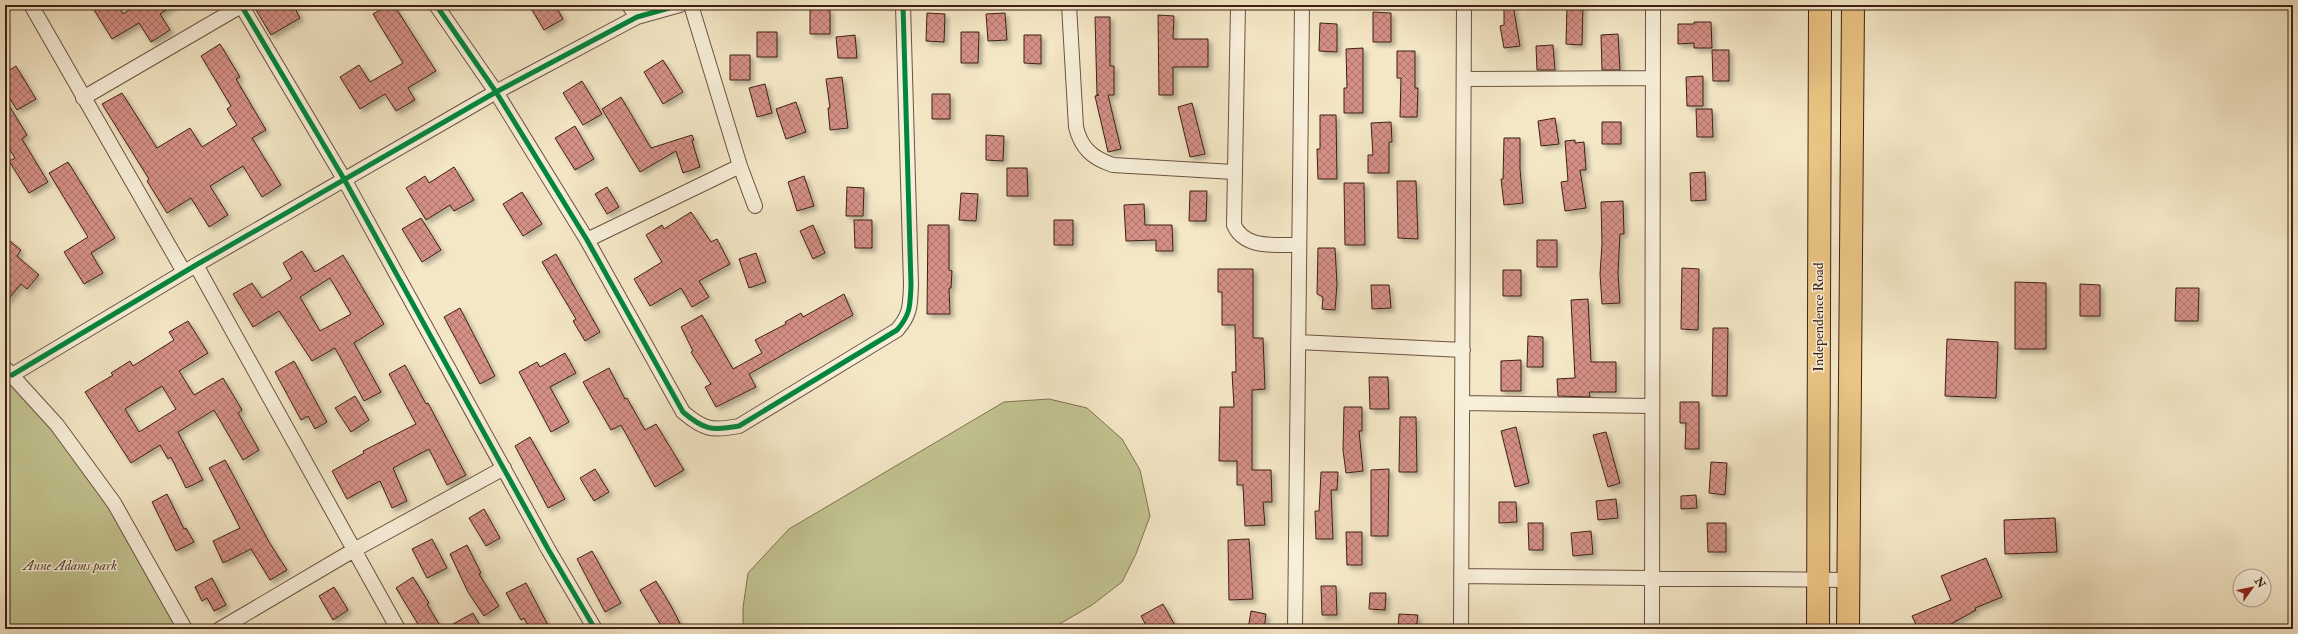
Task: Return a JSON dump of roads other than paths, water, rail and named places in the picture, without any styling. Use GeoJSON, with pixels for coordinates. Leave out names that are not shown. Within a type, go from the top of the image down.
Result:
{"type":"FeatureCollection","features":[{"type":"Feature","properties":{"kind":"main road","name":"Independence Road"},"geometry":{"type":"LineString","coordinates":[[1818,629],[1816,580],[1820,5]]}},
{"type":"Feature","properties":{"kind":"main road"},"geometry":{"type":"LineString","coordinates":[[1848,629],[1853,5]]}},
{"type":"Feature","properties":{"kind":"main road"},"geometry":{"type":"LineString","coordinates":[[1818,339],[1850,340]]}},
{"type":"Feature","properties":{"kind":"street"},"geometry":{"type":"LineString","coordinates":[[31,5],[83,98],[190,268],[354,550],[398,629]]}},
{"type":"Feature","properties":{"kind":"street"},"geometry":{"type":"LineString","coordinates":[[83,98],[241,5],[344,179],[595,629]]}},
{"type":"Feature","properties":{"kind":"street"},"geometry":{"type":"LineString","coordinates":[[436,5],[496,92],[587,240],[683,412],[699,426],[714,429],[739,426],[897,330],[907,319],[910,306],[903,5]]}},
{"type":"Feature","properties":{"kind":"street"},"geometry":{"type":"LineString","coordinates":[[629,5],[637,17]]}},
{"type":"Feature","properties":{"kind":"street"},"geometry":{"type":"LineString","coordinates":[[185,629],[114,503],[57,424],[8,371],[496,92],[637,17],[680,5]]}},
{"type":"Feature","properties":{"kind":"street"},"geometry":{"type":"LineString","coordinates":[[691,5],[740,166],[755,206]]}},
{"type":"Feature","properties":{"kind":"street"},"geometry":{"type":"LineString","coordinates":[[1069,5],[1076,127],[1080,140],[1088,152],[1100,161],[1113,165],[1234,172]]}},
{"type":"Feature","properties":{"kind":"street"},"geometry":{"type":"LineString","coordinates":[[1238,5],[1234,225],[1241,237],[1257,244],[1299,245]]}},
{"type":"Feature","properties":{"kind":"street"},"geometry":{"type":"LineString","coordinates":[[1295,629],[1302,5]]}},
{"type":"Feature","properties":{"kind":"street"},"geometry":{"type":"LineString","coordinates":[[1461,629],[1464,5]]}},
{"type":"Feature","properties":{"kind":"street"},"geometry":{"type":"LineString","coordinates":[[1652,629],[1653,578],[1651,406],[1653,5]]}},
{"type":"Feature","properties":{"kind":"street"},"geometry":{"type":"LineString","coordinates":[[1464,79],[1652,78]]}},
{"type":"Feature","properties":{"kind":"street"},"geometry":{"type":"LineString","coordinates":[[587,240],[740,166]]}},
{"type":"Feature","properties":{"kind":"street"},"geometry":{"type":"LineString","coordinates":[[1298,342],[1463,350]]}},
{"type":"Feature","properties":{"kind":"street"},"geometry":{"type":"LineString","coordinates":[[1463,403],[1651,406]]}},
{"type":"Feature","properties":{"kind":"street"},"geometry":{"type":"LineString","coordinates":[[220,629],[354,550],[504,468]]}},
{"type":"Feature","properties":{"kind":"street"},"geometry":{"type":"LineString","coordinates":[[1461,576],[1848,580]]}},
{"type":"Feature","properties":{"kind":"park label","name":"Anne Adams park"},"geometry":{"type":"Point","coordinates":[70,565]}}]}
